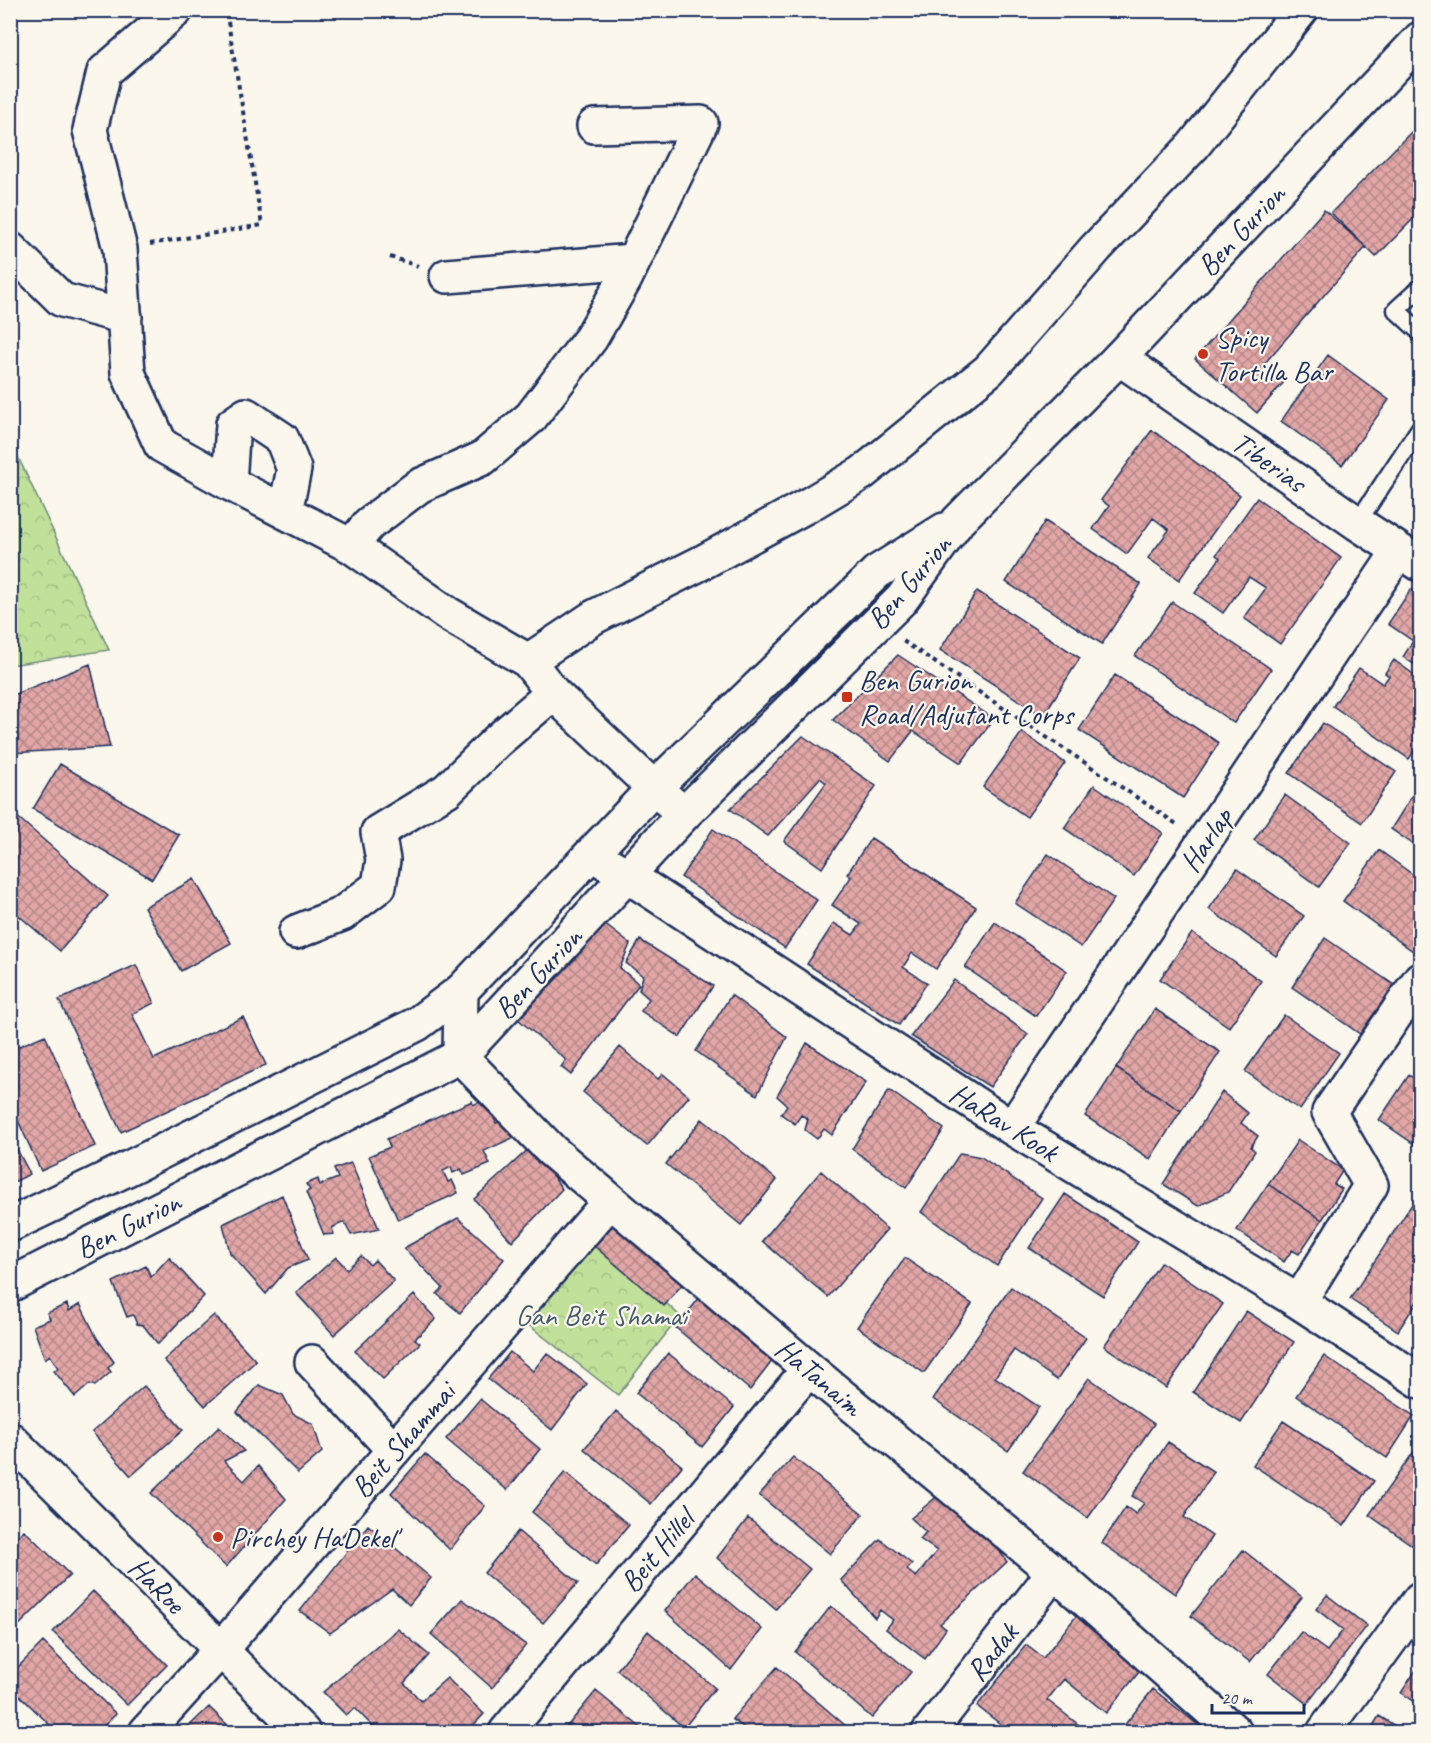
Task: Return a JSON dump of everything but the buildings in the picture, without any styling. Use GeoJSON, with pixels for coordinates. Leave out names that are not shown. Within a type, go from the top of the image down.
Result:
{"type":"FeatureCollection","features":[{"type":"Feature","properties":{"kind":"street"},"geometry":{"type":"LineString","coordinates":[[176,10],[104,72],[90,130],[120,249],[128,373],[161,444],[229,483],[351,546],[448,614],[528,661],[553,693],[684,814]]}},
{"type":"Feature","properties":{"kind":"street"},"geometry":{"type":"LineString","coordinates":[[528,661],[594,617],[742,541],[862,473],[989,370],[1096,248],[1193,146],[1301,10]]}},
{"type":"Feature","properties":{"kind":"street","name":"Ben Gurion"},"geometry":{"type":"LineString","coordinates":[[10,1285],[460,1056],[684,814],[902,599],[958,521],[1119,358],[1420,39]]}},
{"type":"Feature","properties":{"kind":"street"},"geometry":{"type":"LineString","coordinates":[[351,546],[369,524],[419,486],[483,458],[531,417],[591,338],[633,261],[701,123],[594,126]]}},
{"type":"Feature","properties":{"kind":"street"},"geometry":{"type":"LineString","coordinates":[[10,249],[62,300],[125,317]]}},
{"type":"Feature","properties":{"kind":"street"},"geometry":{"type":"LineString","coordinates":[[447,276],[633,261]]}},
{"type":"Feature","properties":{"kind":"street","name":"Tiberias"},"geometry":{"type":"LineString","coordinates":[[1119,358],[1410,558]]}},
{"type":"Feature","properties":{"kind":"street"},"geometry":{"type":"LineString","coordinates":[[229,483],[233,424],[246,415],[282,439],[294,469],[285,512]]}},
{"type":"Feature","properties":{"kind":"street","name":"Ben Gurion"},"geometry":{"type":"LineString","coordinates":[[10,1225],[144,1161],[417,1024],[461,991],[654,788],[878,572],[958,521]]}},
{"type":"Feature","properties":{"kind":"street","name":"Harlap"},"geometry":{"type":"LineString","coordinates":[[1012,1128],[1204,842],[1410,558]]}},
{"type":"Feature","properties":{"kind":"street"},"geometry":{"type":"LineString","coordinates":[[296,932],[342,914],[379,886],[383,860],[378,832],[447,790],[497,741],[553,693]]}},
{"type":"Feature","properties":{"kind":"street","name":"HaRav Kook"},"geometry":{"type":"LineString","coordinates":[[592,855],[628,876],[1012,1128],[1299,1302],[1420,1381]]}},
{"type":"Feature","properties":{"kind":"street"},"geometry":{"type":"LineString","coordinates":[[1299,1302],[1371,1185],[1329,1113],[1420,979]]}},
{"type":"Feature","properties":{"kind":"street"},"geometry":{"type":"LineString","coordinates":[[460,1056],[461,991]]}},
{"type":"Feature","properties":{"kind":"street","name":"HaTanaim"},"geometry":{"type":"LineString","coordinates":[[460,1056],[552,1151],[809,1369],[1054,1572],[1235,1732]]}},
{"type":"Feature","properties":{"kind":"street","name":"Beit Shammai"},"geometry":{"type":"LineString","coordinates":[[146,1732],[221,1649],[610,1201]]}},
{"type":"Feature","properties":{"kind":"street"},"geometry":{"type":"LineString","coordinates":[[312,1362],[394,1450]]}},
{"type":"Feature","properties":{"kind":"street","name":"Beit Hillel"},"geometry":{"type":"LineString","coordinates":[[506,1732],[809,1369]]}},
{"type":"Feature","properties":{"kind":"street","name":"HaRoe"},"geometry":{"type":"LineString","coordinates":[[10,1439],[303,1732]]}},
{"type":"Feature","properties":{"kind":"street","name":"Radak"},"geometry":{"type":"LineString","coordinates":[[929,1732],[1054,1572]]}},
{"type":"Feature","properties":{"kind":"street"},"geometry":{"type":"LineString","coordinates":[[1324,1732],[1420,1599]]}},
{"type":"Feature","properties":{"kind":"lane"},"geometry":{"type":"LineString","coordinates":[[1420,288],[1396,310],[1420,332]]}},
{"type":"Feature","properties":{"kind":"lane"},"geometry":{"type":"LineString","coordinates":[[1357,523],[1420,428]]}},
{"type":"Feature","properties":{"kind":"path"},"geometry":{"type":"LineString","coordinates":[[120,249],[262,225],[226,10]]}},
{"type":"Feature","properties":{"kind":"path"},"geometry":{"type":"LineString","coordinates":[[879,622],[918,653],[1204,842]]}},
{"type":"Feature","properties":{"kind":"green space"},"geometry":{"type":"Polygon","coordinates":[[[11,442],[109,650],[11,665],[11,442]]]}},
{"type":"Feature","properties":{"kind":"green space","name":"Gan Beit Shamai"},"geometry":{"type":"Polygon","coordinates":[[[590,1232],[680,1316],[618,1395],[521,1319],[590,1232]]]}},
{"type":"Feature","properties":{"kind":"place","name":"Spicy Tortilla Bar"},"geometry":{"type":"Point","coordinates":[1203,354]}},
{"type":"Feature","properties":{"kind":"place","name":"Ben Gurion Road/Adjutant Corps"},"geometry":{"type":"Point","coordinates":[847,697]}},
{"type":"Feature","properties":{"kind":"place","name":"Pirchey HaDekel'"},"geometry":{"type":"Point","coordinates":[218,1537]}}]}
